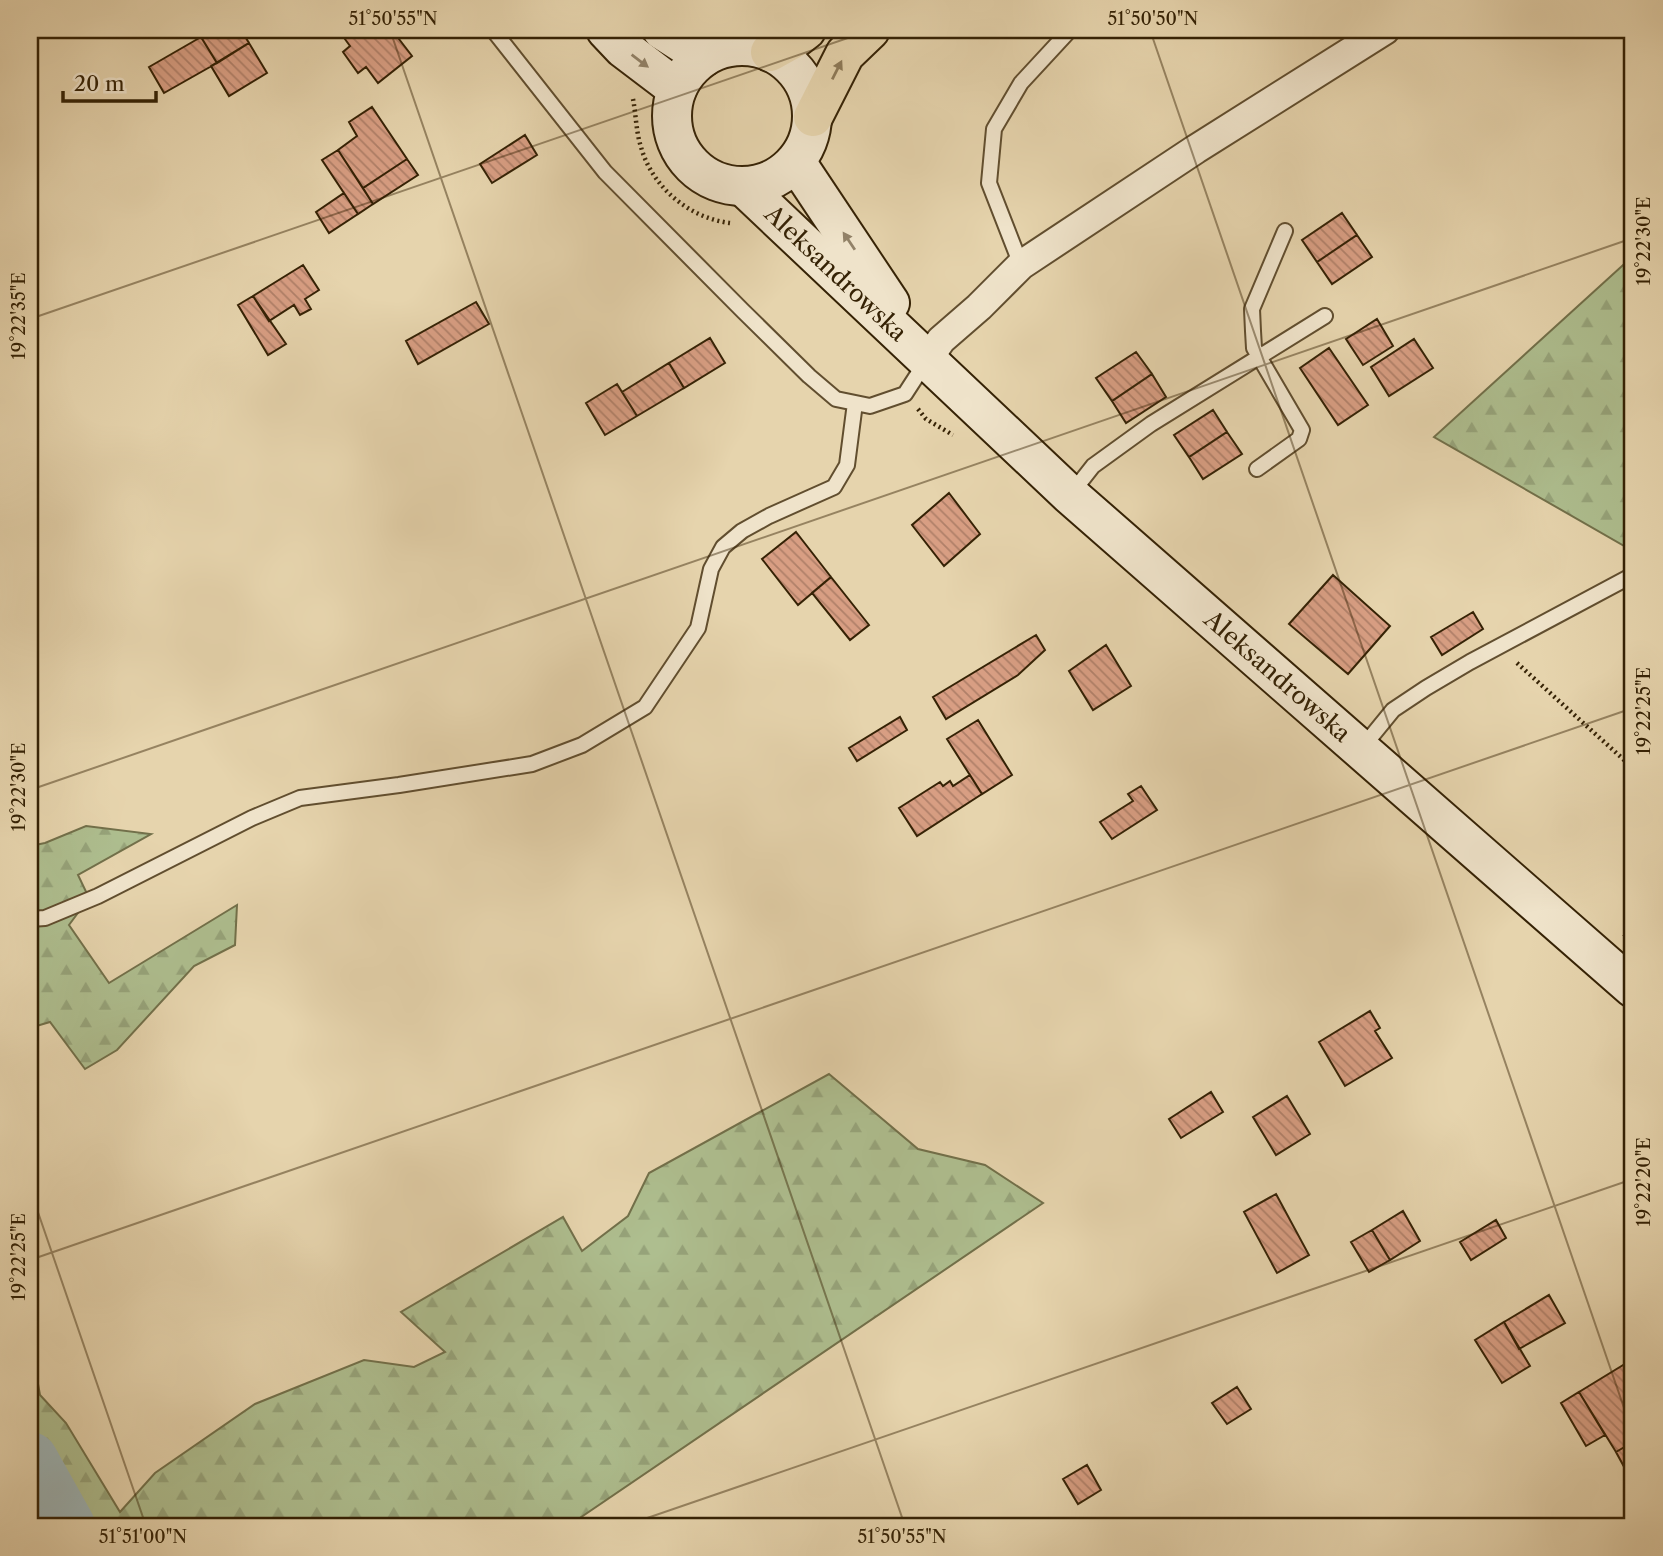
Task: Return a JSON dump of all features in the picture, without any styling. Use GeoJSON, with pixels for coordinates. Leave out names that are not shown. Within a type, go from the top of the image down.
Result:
{"type":"FeatureCollection","features":[{"type":"Feature","properties":{"kind":"highway"},"geometry":{"type":"LineString","coordinates":[[770,52],[806,30]]}},
{"type":"Feature","properties":{"kind":"highway"},"geometry":{"type":"LineString","coordinates":[[813,117],[845,54],[870,30]]}},
{"type":"Feature","properties":{"kind":"main road"},"geometry":{"type":"LineString","coordinates":[[606,30],[623,48],[677,89]]}},
{"type":"Feature","properties":{"kind":"main road"},"geometry":{"type":"LineString","coordinates":[[662,30],[704,57]]}},
{"type":"Feature","properties":{"kind":"main road"},"geometry":{"type":"LineString","coordinates":[[748,46],[770,52],[788,62],[801,78],[810,97],[813,117],[808,141],[796,162],[782,175],[763,184],[744,187],[721,184],[700,173],[684,156],[674,135],[672,112],[677,89],[688,71],[704,57],[725,48],[748,46]]}},
{"type":"Feature","properties":{"kind":"main road","name":"Aleksandrowska"},"geometry":{"type":"LineString","coordinates":[[796,162],[928,359]]}},
{"type":"Feature","properties":{"kind":"main road","name":"Aleksandrowska"},"geometry":{"type":"LineString","coordinates":[[744,187],[1070,495],[1633,988]]}},
{"type":"Feature","properties":{"kind":"street"},"geometry":{"type":"LineString","coordinates":[[928,359],[940,340],[979,307],[1021,265],[1196,149],[1385,30]]}},
{"type":"Feature","properties":{"kind":"lane"},"geometry":{"type":"LineString","coordinates":[[494,30],[605,172],[809,376],[836,399],[870,406],[905,394],[928,359]]}},
{"type":"Feature","properties":{"kind":"lane"},"geometry":{"type":"LineString","coordinates":[[1021,265],[989,183],[994,129],[1021,83],[1070,30]]}},
{"type":"Feature","properties":{"kind":"lane"},"geometry":{"type":"LineString","coordinates":[[1257,469],[1299,439],[1303,430],[1254,348],[1251,309],[1285,231]]}},
{"type":"Feature","properties":{"kind":"lane"},"geometry":{"type":"LineString","coordinates":[[1070,495],[1093,466],[1151,424],[1325,316]]}},
{"type":"Feature","properties":{"kind":"lane"},"geometry":{"type":"LineString","coordinates":[[30,919],[44,918],[98,896],[252,818],[300,798],[533,764],[582,745],[645,707],[698,628],[711,569],[723,547],[742,531],[769,516],[834,487],[847,465],[855,403]]}},
{"type":"Feature","properties":{"kind":"lane"},"geometry":{"type":"LineString","coordinates":[[1361,750],[1393,710],[1499,647],[1633,575]]}},
{"type":"Feature","properties":{"kind":"path"},"geometry":{"type":"LineString","coordinates":[[1499,647],[1633,768]]}},
{"type":"Feature","properties":{"kind":"green space"},"geometry":{"type":"Polygon","coordinates":[[[1633,256],[1633,551],[1434,437],[1633,256]]]}},
{"type":"Feature","properties":{"kind":"green space"},"geometry":{"type":"Polygon","coordinates":[[[86,826],[151,834],[78,875],[89,898],[69,925],[109,983],[237,905],[235,945],[194,966],[117,1050],[85,1069],[50,1022],[30,1028],[30,846],[45,843],[86,826]]]}},
{"type":"Feature","properties":{"kind":"green space"},"geometry":{"type":"Polygon","coordinates":[[[829,1074],[918,1149],[985,1165],[1043,1203],[568,1526],[85,1526],[30,1431],[30,1340],[40,1395],[66,1423],[120,1512],[155,1473],[255,1404],[364,1360],[414,1367],[445,1352],[401,1312],[563,1217],[582,1251],[628,1216],[649,1173],[829,1074]]]}},
{"type":"Feature","properties":{"kind":"building"},"geometry":{"type":"Polygon","coordinates":[[[213,30],[241,30],[249,43],[217,63],[201,37],[213,30]]]}},
{"type":"Feature","properties":{"kind":"building"},"geometry":{"type":"Polygon","coordinates":[[[348,30],[392,30],[412,56],[378,83],[366,67],[358,73],[343,52],[350,46],[342,35],[348,30]]]}},
{"type":"Feature","properties":{"kind":"building"},"geometry":{"type":"Polygon","coordinates":[[[201,37],[217,63],[164,93],[149,67],[201,37]]]}},
{"type":"Feature","properties":{"kind":"building"},"geometry":{"type":"Polygon","coordinates":[[[249,43],[267,73],[229,96],[211,66],[249,43]]]}},
{"type":"Feature","properties":{"kind":"building"},"geometry":{"type":"Polygon","coordinates":[[[372,107],[407,159],[363,188],[338,150],[357,136],[349,122],[372,107]]]}},
{"type":"Feature","properties":{"kind":"building"},"geometry":{"type":"Polygon","coordinates":[[[525,135],[537,155],[492,183],[480,164],[525,135]]]}},
{"type":"Feature","properties":{"kind":"building"},"geometry":{"type":"Polygon","coordinates":[[[338,150],[373,204],[358,214],[322,160],[338,150]]]}},
{"type":"Feature","properties":{"kind":"building"},"geometry":{"type":"Polygon","coordinates":[[[407,159],[418,175],[373,204],[363,188],[407,159]]]}},
{"type":"Feature","properties":{"kind":"building"},"geometry":{"type":"Polygon","coordinates":[[[344,193],[358,214],[329,233],[316,212],[344,193]]]}},
{"type":"Feature","properties":{"kind":"building"},"geometry":{"type":"Polygon","coordinates":[[[1342,213],[1357,235],[1317,262],[1302,240],[1342,213]]]}},
{"type":"Feature","properties":{"kind":"building"},"geometry":{"type":"Polygon","coordinates":[[[1357,235],[1372,257],[1332,284],[1317,262],[1357,235]]]}},
{"type":"Feature","properties":{"kind":"building"},"geometry":{"type":"Polygon","coordinates":[[[303,265],[319,290],[305,299],[311,309],[300,315],[294,305],[269,321],[253,296],[303,265]]]}},
{"type":"Feature","properties":{"kind":"building"},"geometry":{"type":"Polygon","coordinates":[[[253,296],[286,344],[268,355],[238,305],[253,296]]]}},
{"type":"Feature","properties":{"kind":"building"},"geometry":{"type":"Polygon","coordinates":[[[476,302],[489,324],[418,364],[406,341],[476,302]]]}},
{"type":"Feature","properties":{"kind":"building"},"geometry":{"type":"Polygon","coordinates":[[[1377,319],[1393,346],[1363,365],[1346,339],[1377,319]]]}},
{"type":"Feature","properties":{"kind":"building"},"geometry":{"type":"Polygon","coordinates":[[[710,338],[725,363],[684,388],[669,363],[710,338]]]}},
{"type":"Feature","properties":{"kind":"building"},"geometry":{"type":"Polygon","coordinates":[[[1414,339],[1433,368],[1389,396],[1371,367],[1414,339]]]}},
{"type":"Feature","properties":{"kind":"building"},"geometry":{"type":"Polygon","coordinates":[[[1329,348],[1368,405],[1338,425],[1300,368],[1329,348]]]}},
{"type":"Feature","properties":{"kind":"building"},"geometry":{"type":"Polygon","coordinates":[[[1136,352],[1152,374],[1112,401],[1096,378],[1136,352]]]}},
{"type":"Feature","properties":{"kind":"building"},"geometry":{"type":"Polygon","coordinates":[[[669,363],[684,388],[637,416],[622,392],[669,363]]]}},
{"type":"Feature","properties":{"kind":"building"},"geometry":{"type":"Polygon","coordinates":[[[1152,374],[1166,397],[1126,423],[1112,401],[1152,374]]]}},
{"type":"Feature","properties":{"kind":"building"},"geometry":{"type":"Polygon","coordinates":[[[617,384],[637,416],[605,435],[586,403],[617,384]]]}},
{"type":"Feature","properties":{"kind":"building"},"geometry":{"type":"Polygon","coordinates":[[[1213,410],[1227,432],[1189,457],[1174,435],[1213,410]]]}},
{"type":"Feature","properties":{"kind":"building"},"geometry":{"type":"Polygon","coordinates":[[[1227,432],[1242,454],[1203,479],[1189,457],[1227,432]]]}},
{"type":"Feature","properties":{"kind":"building"},"geometry":{"type":"Polygon","coordinates":[[[949,493],[980,534],[944,566],[912,525],[949,493]]]}},
{"type":"Feature","properties":{"kind":"building"},"geometry":{"type":"Polygon","coordinates":[[[796,532],[831,577],[798,605],[762,559],[796,532]]]}},
{"type":"Feature","properties":{"kind":"building"},"geometry":{"type":"Polygon","coordinates":[[[1333,575],[1390,626],[1348,674],[1289,624],[1333,575]]]}},
{"type":"Feature","properties":{"kind":"building"},"geometry":{"type":"Polygon","coordinates":[[[831,577],[869,625],[850,640],[812,593],[831,577]]]}},
{"type":"Feature","properties":{"kind":"building"},"geometry":{"type":"Polygon","coordinates":[[[1473,612],[1483,629],[1442,655],[1431,637],[1473,612]]]}},
{"type":"Feature","properties":{"kind":"building"},"geometry":{"type":"Polygon","coordinates":[[[1036,635],[1045,650],[1018,675],[946,719],[933,697],[1036,635]]]}},
{"type":"Feature","properties":{"kind":"building"},"geometry":{"type":"Polygon","coordinates":[[[1106,645],[1131,686],[1093,710],[1069,671],[1106,645]]]}},
{"type":"Feature","properties":{"kind":"building"},"geometry":{"type":"Polygon","coordinates":[[[900,717],[907,730],[857,761],[849,748],[900,717]]]}},
{"type":"Feature","properties":{"kind":"building"},"geometry":{"type":"Polygon","coordinates":[[[978,720],[1012,775],[982,794],[947,739],[978,720]]]}},
{"type":"Feature","properties":{"kind":"building"},"geometry":{"type":"Polygon","coordinates":[[[970,775],[982,794],[917,836],[899,808],[940,782],[943,786],[950,781],[953,786],[970,775]]]}},
{"type":"Feature","properties":{"kind":"building"},"geometry":{"type":"Polygon","coordinates":[[[1141,786],[1157,810],[1112,839],[1100,822],[1133,801],[1128,794],[1141,786]]]}},
{"type":"Feature","properties":{"kind":"building"},"geometry":{"type":"Polygon","coordinates":[[[1370,1011],[1380,1028],[1375,1031],[1392,1058],[1345,1086],[1319,1042],[1370,1011]]]}},
{"type":"Feature","properties":{"kind":"building"},"geometry":{"type":"Polygon","coordinates":[[[1211,1092],[1223,1112],[1181,1138],[1169,1119],[1211,1092]]]}},
{"type":"Feature","properties":{"kind":"building"},"geometry":{"type":"Polygon","coordinates":[[[1287,1096],[1310,1134],[1276,1155],[1253,1117],[1287,1096]]]}},
{"type":"Feature","properties":{"kind":"building"},"geometry":{"type":"Polygon","coordinates":[[[1276,1194],[1309,1255],[1277,1273],[1244,1212],[1276,1194]]]}},
{"type":"Feature","properties":{"kind":"building"},"geometry":{"type":"Polygon","coordinates":[[[1403,1211],[1420,1241],[1390,1260],[1372,1230],[1403,1211]]]}},
{"type":"Feature","properties":{"kind":"building"},"geometry":{"type":"Polygon","coordinates":[[[1496,1220],[1506,1238],[1471,1260],[1460,1242],[1496,1220]]]}},
{"type":"Feature","properties":{"kind":"building"},"geometry":{"type":"Polygon","coordinates":[[[1372,1230],[1390,1260],[1369,1272],[1351,1242],[1372,1230]]]}},
{"type":"Feature","properties":{"kind":"building"},"geometry":{"type":"Polygon","coordinates":[[[1549,1295],[1565,1323],[1519,1349],[1504,1322],[1549,1295]]]}},
{"type":"Feature","properties":{"kind":"building"},"geometry":{"type":"Polygon","coordinates":[[[1504,1322],[1530,1366],[1502,1383],[1475,1340],[1504,1322]]]}},
{"type":"Feature","properties":{"kind":"building"},"geometry":{"type":"Polygon","coordinates":[[[1633,1359],[1633,1442],[1616,1452],[1579,1392],[1633,1359]]]}},
{"type":"Feature","properties":{"kind":"building"},"geometry":{"type":"Polygon","coordinates":[[[1237,1387],[1251,1409],[1227,1424],[1212,1403],[1237,1387]]]}},
{"type":"Feature","properties":{"kind":"building"},"geometry":{"type":"Polygon","coordinates":[[[1579,1392],[1605,1435],[1586,1446],[1561,1403],[1579,1392]]]}},
{"type":"Feature","properties":{"kind":"building"},"geometry":{"type":"Polygon","coordinates":[[[1633,1442],[1633,1471],[1628,1474],[1616,1452],[1633,1442]]]}},
{"type":"Feature","properties":{"kind":"building"},"geometry":{"type":"Polygon","coordinates":[[[1087,1465],[1101,1490],[1078,1504],[1063,1479],[1087,1465]]]}},
{"type":"Feature","properties":{"kind":"waterway"},"geometry":{"type":"LineString","coordinates":[[30,1460],[67,1526]]}}]}
